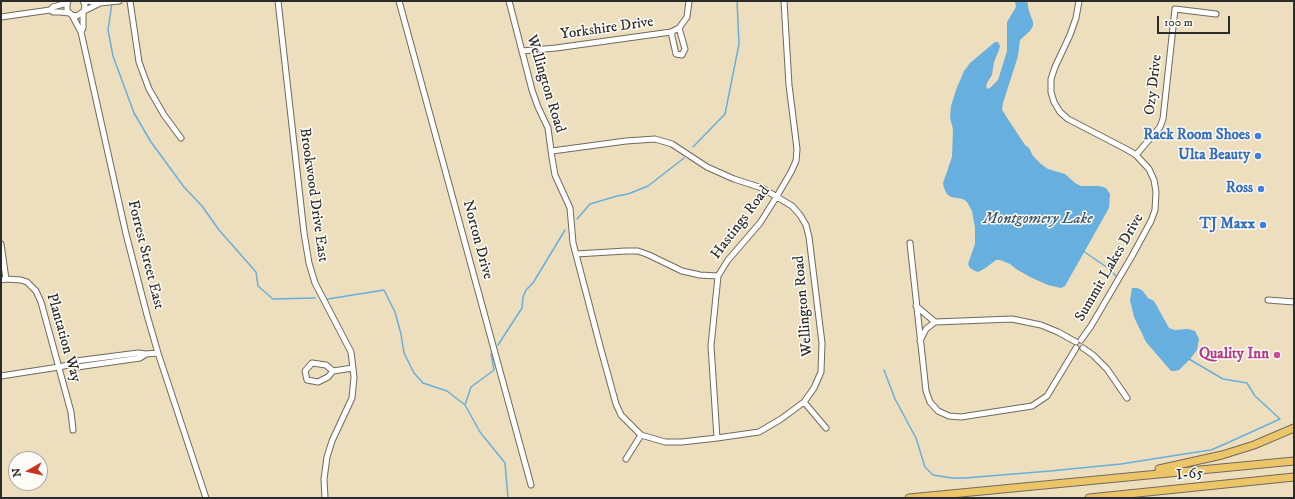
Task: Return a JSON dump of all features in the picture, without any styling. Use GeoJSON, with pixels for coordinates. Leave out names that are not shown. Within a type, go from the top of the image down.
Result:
{"type":"FeatureCollection","features":[{"type":"Feature","properties":{"kind":"highway"},"geometry":{"type":"LineString","coordinates":[[1134,475],[1222,455],[1254,445],[1294,428]]}},
{"type":"Feature","properties":{"kind":"highway"},"geometry":{"type":"LineString","coordinates":[[909,498],[1134,475],[1294,461]]}},
{"type":"Feature","properties":{"kind":"highway","name":"I-65"},"geometry":{"type":"LineString","coordinates":[[1089,498],[1294,477]]}},
{"type":"Feature","properties":{"kind":"street"},"geometry":{"type":"LineString","coordinates":[[81,32],[83,28],[85,5],[83,1]]}},
{"type":"Feature","properties":{"kind":"street"},"geometry":{"type":"LineString","coordinates":[[87,1],[100,3],[120,1]]}},
{"type":"Feature","properties":{"kind":"street"},"geometry":{"type":"LineString","coordinates":[[130,1],[139,62],[148,90],[164,116],[181,138]]}},
{"type":"Feature","properties":{"kind":"street","name":"Brookwood Drive East"},"geometry":{"type":"LineString","coordinates":[[278,1],[304,233],[309,263],[315,284],[351,352],[354,377],[352,398],[332,441],[327,457],[324,479],[326,498]]}},
{"type":"Feature","properties":{"kind":"street","name":"Norton Drive"},"geometry":{"type":"LineString","coordinates":[[399,1],[531,485]]}},
{"type":"Feature","properties":{"kind":"street","name":"Wellington Road"},"geometry":{"type":"LineString","coordinates":[[509,1],[536,101],[548,128],[555,175],[570,208],[576,254],[616,404],[621,415],[641,435],[666,442],[682,442],[759,432],[781,419],[804,402],[814,388],[821,372],[822,343],[809,237],[806,225],[792,206],[778,196],[762,188],[734,179],[707,167],[672,144],[655,139],[626,140],[552,151]]}},
{"type":"Feature","properties":{"kind":"street"},"geometry":{"type":"LineString","coordinates":[[679,28],[687,18],[690,1]]}},
{"type":"Feature","properties":{"kind":"street","name":"Hastings Road"},"geometry":{"type":"LineString","coordinates":[[717,438],[711,334],[718,276],[728,260],[760,223],[792,172],[796,161],[797,149],[789,85],[784,1]]}},
{"type":"Feature","properties":{"kind":"street","name":"Summit Lakes Drive"},"geometry":{"type":"LineString","coordinates":[[1079,1],[1076,18],[1070,35],[1051,78],[1051,92],[1054,102],[1060,112],[1068,119],[1136,155],[1149,169],[1154,180],[1156,192],[1155,210],[1151,221],[1082,340]]}},
{"type":"Feature","properties":{"kind":"street"},"geometry":{"type":"LineString","coordinates":[[1,17],[50,10],[68,2]]}},
{"type":"Feature","properties":{"kind":"street","name":"Forrest Street East"},"geometry":{"type":"LineString","coordinates":[[68,2],[66,8],[81,32],[126,234],[158,353],[206,498]]}},
{"type":"Feature","properties":{"kind":"street"},"geometry":{"type":"LineString","coordinates":[[50,10],[53,12],[78,16],[100,3]]}},
{"type":"Feature","properties":{"kind":"street","name":"Ozy Drive"},"geometry":{"type":"LineString","coordinates":[[1136,155],[1160,127],[1163,119],[1175,9],[1216,14]]}},
{"type":"Feature","properties":{"kind":"street","name":"Yorkshire Drive"},"geometry":{"type":"LineString","coordinates":[[522,51],[556,48],[671,32],[679,28],[685,49],[682,55],[676,54],[671,32]]}},
{"type":"Feature","properties":{"kind":"street"},"geometry":{"type":"LineString","coordinates":[[910,243],[926,391],[930,402],[938,411],[949,416],[961,417],[1002,412],[1032,406],[1042,400],[1054,386],[1079,340],[1082,340],[1084,343],[1083,348]]}},
{"type":"Feature","properties":{"kind":"street"},"geometry":{"type":"LineString","coordinates":[[1,244],[4,280]]}},
{"type":"Feature","properties":{"kind":"street"},"geometry":{"type":"LineString","coordinates":[[576,254],[626,251],[638,252],[650,255],[682,270],[700,275],[718,276]]}},
{"type":"Feature","properties":{"kind":"street","name":"Plantation Way"},"geometry":{"type":"LineString","coordinates":[[4,280],[21,280],[27,282],[36,291],[41,302],[71,412],[73,430]]}},
{"type":"Feature","properties":{"kind":"street"},"geometry":{"type":"LineString","coordinates":[[1268,300],[1294,302]]}},
{"type":"Feature","properties":{"kind":"street"},"geometry":{"type":"LineString","coordinates":[[916,306],[935,322]]}},
{"type":"Feature","properties":{"kind":"street"},"geometry":{"type":"LineString","coordinates":[[920,342],[926,329],[935,322],[1012,319],[1042,325],[1058,332],[1081,349],[1083,348],[1093,355],[1107,369],[1127,398]]}},
{"type":"Feature","properties":{"kind":"street"},"geometry":{"type":"LineString","coordinates":[[1,376],[72,364],[77,366],[140,358],[146,354],[158,353]]}},
{"type":"Feature","properties":{"kind":"street"},"geometry":{"type":"LineString","coordinates":[[333,371],[326,365],[312,363],[305,371],[307,380],[318,382],[328,377],[333,371],[353,368]]}},
{"type":"Feature","properties":{"kind":"street"},"geometry":{"type":"LineString","coordinates":[[804,402],[826,428]]}},
{"type":"Feature","properties":{"kind":"street"},"geometry":{"type":"LineString","coordinates":[[626,459],[641,435]]}},
{"type":"Feature","properties":{"kind":"water","name":"Montgomery Lake"},"geometry":{"type":"Polygon","coordinates":[[[1015,1],[1027,1],[1033,26],[1030,31],[1020,40],[1018,56],[1002,110],[1025,145],[1041,164],[1048,169],[1065,174],[1081,186],[1099,186],[1106,188],[1110,194],[1109,208],[1065,286],[1061,288],[1048,285],[1030,277],[1010,264],[1000,260],[996,260],[978,272],[970,268],[968,264],[975,244],[975,228],[972,211],[967,202],[963,199],[951,197],[947,194],[943,183],[952,157],[953,129],[950,118],[951,106],[956,90],[964,71],[970,63],[995,42],[998,42],[1000,46],[994,62],[992,75],[986,87],[988,89],[998,80],[1007,51],[1007,22],[1016,7],[1015,1]]]}},
{"type":"Feature","properties":{"kind":"water"},"geometry":{"type":"Polygon","coordinates":[[[1132,288],[1142,290],[1148,298],[1154,301],[1169,328],[1175,330],[1188,329],[1195,331],[1199,339],[1197,350],[1179,370],[1171,371],[1146,342],[1134,317],[1130,300],[1132,288]]]}},
{"type":"Feature","properties":{"kind":"waterway"},"geometry":{"type":"LineString","coordinates":[[693,147],[725,114],[739,44],[737,1]]}},
{"type":"Feature","properties":{"kind":"waterway"},"geometry":{"type":"LineString","coordinates":[[112,3],[108,30],[113,56],[134,113],[151,142],[184,187],[202,206],[219,230],[256,272],[258,286],[273,299],[315,298]]}},
{"type":"Feature","properties":{"kind":"waterway"},"geometry":{"type":"LineString","coordinates":[[577,219],[590,204],[628,194],[648,186],[684,158]]}},
{"type":"Feature","properties":{"kind":"waterway"},"geometry":{"type":"LineString","coordinates":[[498,345],[522,308],[523,297],[526,290],[533,283],[565,230]]}},
{"type":"Feature","properties":{"kind":"waterway"},"geometry":{"type":"LineString","coordinates":[[1083,251],[1108,268],[1116,276]]}},
{"type":"Feature","properties":{"kind":"waterway"},"geometry":{"type":"LineString","coordinates":[[328,299],[384,290],[395,312],[404,353],[414,373],[423,383],[447,391],[465,405],[480,432],[505,463],[508,498]]}},
{"type":"Feature","properties":{"kind":"waterway"},"geometry":{"type":"LineString","coordinates":[[465,405],[471,387],[494,370],[491,354]]}},
{"type":"Feature","properties":{"kind":"waterway"},"geometry":{"type":"LineString","coordinates":[[884,370],[895,399],[916,438],[925,467],[933,475],[952,478],[965,478],[1121,464],[1211,450],[1280,419],[1255,396],[1247,383],[1223,379],[1189,359]]}},
{"type":"Feature","properties":{"kind":"place","name":"Rack Room Shoes"},"geometry":{"type":"Point","coordinates":[1258,136]}},
{"type":"Feature","properties":{"kind":"place","name":"Ulta Beauty"},"geometry":{"type":"Point","coordinates":[1258,156]}},
{"type":"Feature","properties":{"kind":"place","name":"Ross"},"geometry":{"type":"Point","coordinates":[1261,189]}},
{"type":"Feature","properties":{"kind":"place","name":"TJ Maxx"},"geometry":{"type":"Point","coordinates":[1263,225]}},
{"type":"Feature","properties":{"kind":"place","name":"Quality Inn"},"geometry":{"type":"Point","coordinates":[1277,355]}}]}
